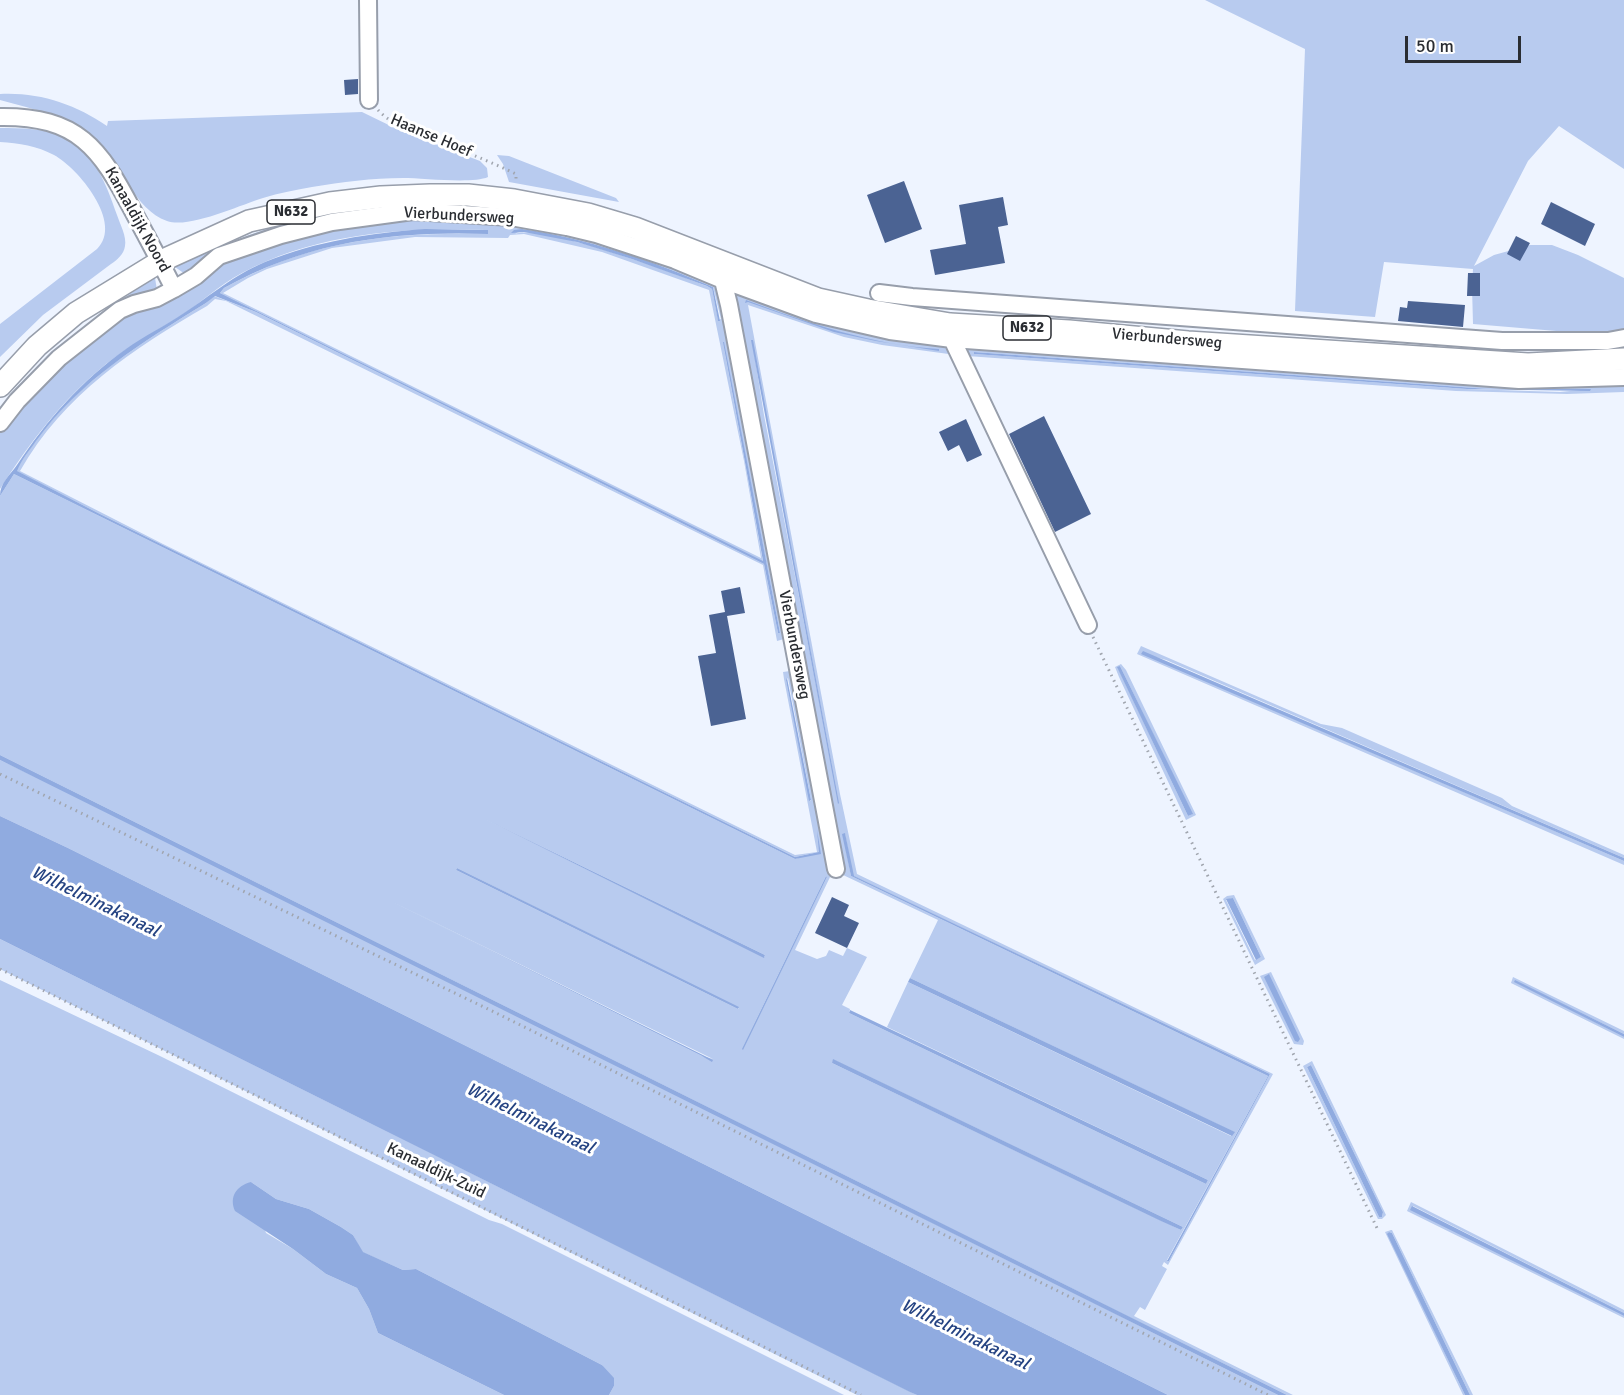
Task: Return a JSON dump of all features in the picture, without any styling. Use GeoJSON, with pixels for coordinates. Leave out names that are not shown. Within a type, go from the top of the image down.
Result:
{"type":"FeatureCollection","features":[{"type":"Feature","properties":{"kind":"main road","name":"Vierbundersweg"},"geometry":{"type":"LineString","coordinates":[[0,386],[36,346],[76,313],[161,261],[249,221],[330,203],[381,197],[430,195],[468,195],[548,205],[635,228],[721,270],[818,299],[951,331],[1069,331],[1188,342],[1528,364],[1624,359]]}},
{"type":"Feature","properties":{"kind":"street"},"geometry":{"type":"LineString","coordinates":[[369,0],[369,100]]}},
{"type":"Feature","properties":{"kind":"street","name":"Kanaaldijk Noord"},"geometry":{"type":"LineString","coordinates":[[0,117],[20,117],[56,124],[91,146],[116,179],[174,289]]}},
{"type":"Feature","properties":{"kind":"street","name":"Vierbundersweg"},"geometry":{"type":"LineString","coordinates":[[0,423],[17,401],[59,358],[120,310],[158,298],[196,276],[219,256],[281,235],[332,222],[413,211],[511,217],[596,234],[665,256],[721,270],[836,869]]}},
{"type":"Feature","properties":{"kind":"street","name":"Vierbundersweg"},"geometry":{"type":"LineString","coordinates":[[879,293],[1502,341],[1608,341],[1624,338]]}},
{"type":"Feature","properties":{"kind":"street"},"geometry":{"type":"LineString","coordinates":[[949,300],[951,331],[1088,625]]}},
{"type":"Feature","properties":{"kind":"street","name":"Vierbundersweg"},"geometry":{"type":"LineString","coordinates":[[951,331],[1508,379],[1624,376]]}},
{"type":"Feature","properties":{"kind":"path","name":"Haanse Hoef"},"geometry":{"type":"LineString","coordinates":[[369,100],[382,115],[398,124],[516,174],[514,200]]}},
{"type":"Feature","properties":{"kind":"path"},"geometry":{"type":"LineString","coordinates":[[1088,625],[1377,1228]]}},
{"type":"Feature","properties":{"kind":"path"},"geometry":{"type":"LineString","coordinates":[[0,774],[522,1025],[1268,1395]]}},
{"type":"Feature","properties":{"kind":"path","name":"Kanaaldijk-Zuid"},"geometry":{"type":"LineString","coordinates":[[0,969],[861,1395]]}},
{"type":"Feature","properties":{"kind":"shaded area"},"geometry":{"type":"Polygon","coordinates":[[[1205,0],[1624,0],[1624,169],[1559,126],[1528,161],[1474,266],[1494,255],[1530,245],[1552,245],[1578,255],[1624,278],[1624,331],[1604,335],[1473,324],[1473,269],[1384,262],[1375,317],[1295,311],[1305,49],[1205,0]]]}},
{"type":"Feature","properties":{"kind":"shaded area"},"geometry":{"type":"Polygon","coordinates":[[[0,94],[43,97],[82,111],[107,126],[108,121],[362,112],[399,130],[480,161],[487,168],[488,177],[460,180],[391,178],[335,183],[269,196],[215,215],[176,223],[167,221],[146,207],[107,152],[89,134],[52,115],[0,100],[0,94]]]}},
{"type":"Feature","properties":{"kind":"shaded area"},"geometry":{"type":"Polygon","coordinates":[[[0,128],[24,128],[49,132],[64,137],[84,151],[104,181],[125,242],[123,252],[118,259],[43,315],[0,357],[0,324],[97,249],[104,238],[105,225],[102,211],[95,197],[75,172],[54,155],[41,149],[0,142],[0,128]]]}},
{"type":"Feature","properties":{"kind":"shaded area"},"geometry":{"type":"Polygon","coordinates":[[[497,155],[509,156],[616,198],[619,202],[509,182],[503,164],[497,155]]]}},
{"type":"Feature","properties":{"kind":"shaded area"},"geometry":{"type":"Polygon","coordinates":[[[349,210],[386,210],[185,274],[175,267],[236,240],[300,219],[349,210]]]}},
{"type":"Feature","properties":{"kind":"shaded area"},"geometry":{"type":"Polygon","coordinates":[[[438,217],[559,230],[722,283],[788,632],[784,639],[777,641],[763,565],[226,301],[215,299],[153,339],[102,376],[57,419],[20,471],[163,544],[795,855],[817,852],[783,672],[790,671],[797,675],[834,874],[831,875],[795,950],[817,959],[826,956],[829,950],[843,956],[847,948],[867,957],[842,1005],[850,1009],[849,1013],[1206,1184],[1208,1180],[887,1027],[908,982],[1231,1136],[1234,1132],[910,978],[938,920],[841,874],[730,287],[948,343],[956,355],[882,345],[844,337],[748,305],[857,874],[1273,1074],[1168,1265],[1164,1262],[1162,1266],[1167,1269],[1145,1310],[1140,1307],[1134,1316],[1293,1395],[1287,1395],[1204,1354],[0,755],[0,496],[14,474],[795,859],[819,852],[795,857],[98,513],[16,471],[36,440],[54,418],[93,380],[136,347],[214,296],[256,312],[764,564],[778,633],[780,633],[723,342],[763,562],[220,293],[224,288],[256,272],[320,249],[352,242],[417,235],[487,234],[487,230],[425,230],[362,235],[300,249],[242,273],[179,317],[124,351],[90,377],[48,422],[0,489],[0,428],[19,405],[104,328],[213,266],[326,228],[438,217]],[[522,229],[515,234],[529,233],[579,242],[707,286],[712,289],[718,320],[721,319],[713,287],[667,268],[595,244],[522,229]],[[524,234],[510,235],[508,238],[415,237],[332,248],[267,269],[223,293],[761,558],[709,290],[602,252],[524,234]],[[752,340],[764,415],[839,804],[752,340]],[[788,678],[786,680],[811,800],[788,678]],[[485,819],[764,957],[765,955],[485,819]],[[843,834],[851,876],[1268,1076],[1167,1260],[1169,1261],[1270,1074],[853,876],[845,834],[843,834]],[[457,868],[456,870],[738,1009],[457,868]],[[826,876],[742,1049],[827,877],[826,876]],[[393,902],[702,1056],[713,1059],[393,902]],[[834,1060],[832,1063],[1181,1230],[1183,1227],[834,1060]]]}},
{"type":"Feature","properties":{"kind":"shaded area"},"geometry":{"type":"Polygon","coordinates":[[[155,278],[157,290],[0,414],[0,408],[17,389],[72,337],[112,306],[155,278]]]}},
{"type":"Feature","properties":{"kind":"shaded area"},"geometry":{"type":"Polygon","coordinates":[[[965,344],[1624,381],[1624,392],[1567,394],[1456,391],[967,356],[965,344]],[[974,352],[974,354],[1467,389],[1560,392],[1590,389],[1489,389],[974,352]]]}},
{"type":"Feature","properties":{"kind":"shaded area"},"geometry":{"type":"Polygon","coordinates":[[[1141,646],[1321,724],[1342,728],[1502,798],[1512,806],[1624,855],[1624,858],[1166,660],[1141,653],[1624,861],[1624,865],[1137,654],[1141,646]]]}},
{"type":"Feature","properties":{"kind":"shaded area"},"geometry":{"type":"Polygon","coordinates":[[[1121,664],[1126,670],[1196,815],[1186,820],[1115,667],[1121,664]],[[1120,666],[1118,668],[1188,816],[1192,814],[1120,666]]]}},
{"type":"Feature","properties":{"kind":"shaded area"},"geometry":{"type":"Polygon","coordinates":[[[0,760],[1278,1395],[1168,1395],[0,816],[0,760]]]}},
{"type":"Feature","properties":{"kind":"shaded area"},"geometry":{"type":"Polygon","coordinates":[[[1234,895],[1265,959],[1255,965],[1223,899],[1234,895]],[[1233,898],[1226,900],[1255,960],[1261,957],[1233,898]]]}},
{"type":"Feature","properties":{"kind":"shaded area"},"geometry":{"type":"Polygon","coordinates":[[[0,939],[917,1395],[857,1395],[0,969],[0,939]]]}},
{"type":"Feature","properties":{"kind":"shaded area"},"geometry":{"type":"Polygon","coordinates":[[[1271,972],[1304,1041],[1303,1045],[1294,1044],[1260,976],[1271,972]]]}},
{"type":"Feature","properties":{"kind":"shaded area"},"geometry":{"type":"Polygon","coordinates":[[[1513,977],[1624,1031],[1624,1034],[1515,981],[1624,1039],[1511,983],[1513,977]]]}},
{"type":"Feature","properties":{"kind":"shaded area"},"geometry":{"type":"Polygon","coordinates":[[[0,980],[160,1056],[489,1220],[502,1224],[844,1395],[609,1395],[614,1386],[602,1365],[416,1269],[403,1270],[362,1252],[353,1235],[341,1227],[309,1209],[276,1199],[251,1182],[266,1233],[293,1249],[326,1274],[357,1288],[369,1309],[378,1333],[504,1395],[0,1395],[0,980]]]}},
{"type":"Feature","properties":{"kind":"shaded area"},"geometry":{"type":"Polygon","coordinates":[[[1312,1061],[1386,1215],[1382,1219],[1378,1219],[1303,1066],[1312,1061]],[[1311,1065],[1307,1067],[1379,1217],[1382,1217],[1383,1212],[1311,1065]]]}},
{"type":"Feature","properties":{"kind":"shaded area"},"geometry":{"type":"Polygon","coordinates":[[[1411,1202],[1624,1310],[1624,1313],[1413,1206],[1411,1209],[1624,1318],[1407,1211],[1411,1202]]]}},
{"type":"Feature","properties":{"kind":"shaded area"},"geometry":{"type":"Polygon","coordinates":[[[1392,1230],[1473,1395],[1470,1395],[1392,1233],[1389,1232],[1465,1395],[1463,1395],[1385,1232],[1392,1230]]]}},
{"type":"Feature","properties":{"kind":"water"},"geometry":{"type":"Polygon","coordinates":[[[425,229],[488,230],[488,234],[385,237],[320,249],[256,272],[224,288],[220,293],[763,561],[724,342],[780,633],[778,633],[764,564],[256,312],[215,296],[136,347],[93,380],[54,419],[26,455],[17,471],[795,857],[819,852],[817,830],[821,854],[795,859],[14,474],[0,496],[6,479],[40,432],[94,374],[133,344],[177,318],[233,279],[265,262],[324,243],[425,229]]]}},
{"type":"Feature","properties":{"kind":"water"},"geometry":{"type":"Polygon","coordinates":[[[522,229],[595,244],[667,268],[713,287],[720,321],[718,321],[712,289],[707,286],[577,242],[524,232],[511,233],[522,229]]]}},
{"type":"Feature","properties":{"kind":"water"},"geometry":{"type":"Polygon","coordinates":[[[746,300],[841,332],[889,343],[939,349],[939,351],[876,341],[834,332],[748,302],[745,303],[746,300]]]}},
{"type":"Feature","properties":{"kind":"water"},"geometry":{"type":"Polygon","coordinates":[[[751,340],[753,340],[838,804],[751,340]]]}},
{"type":"Feature","properties":{"kind":"water"},"geometry":{"type":"Polygon","coordinates":[[[974,352],[1489,389],[1591,389],[1590,391],[1467,389],[974,354],[974,352]]]}},
{"type":"Feature","properties":{"kind":"water"},"geometry":{"type":"Polygon","coordinates":[[[1143,651],[1624,858],[1624,861],[1141,654],[1143,651]]]}},
{"type":"Feature","properties":{"kind":"water"},"geometry":{"type":"Polygon","coordinates":[[[1120,666],[1193,814],[1188,816],[1117,667],[1120,666]]]}},
{"type":"Feature","properties":{"kind":"water"},"geometry":{"type":"Polygon","coordinates":[[[787,678],[811,800],[809,801],[786,680],[787,678]]]}},
{"type":"Feature","properties":{"kind":"water"},"geometry":{"type":"Polygon","coordinates":[[[0,755],[1287,1395],[1278,1395],[0,760],[0,755]]]}},
{"type":"Feature","properties":{"kind":"water","name":"Wilhelminakanaal"},"geometry":{"type":"Polygon","coordinates":[[[0,816],[1168,1395],[917,1395],[910,1392],[0,939],[0,816]]]}},
{"type":"Feature","properties":{"kind":"water"},"geometry":{"type":"Polygon","coordinates":[[[485,819],[765,955],[764,958],[485,819]]]}},
{"type":"Feature","properties":{"kind":"water"},"geometry":{"type":"Polygon","coordinates":[[[845,833],[854,876],[1270,1074],[1169,1261],[1167,1261],[1268,1076],[851,876],[842,834],[845,833]]]}},
{"type":"Feature","properties":{"kind":"water"},"geometry":{"type":"Polygon","coordinates":[[[457,868],[739,1007],[738,1009],[456,870],[457,868]]]}},
{"type":"Feature","properties":{"kind":"water"},"geometry":{"type":"Polygon","coordinates":[[[827,877],[743,1050],[742,1049],[827,877]]]}},
{"type":"Feature","properties":{"kind":"water"},"geometry":{"type":"Polygon","coordinates":[[[1233,898],[1261,957],[1256,960],[1226,899],[1233,898]]]}},
{"type":"Feature","properties":{"kind":"water"},"geometry":{"type":"Polygon","coordinates":[[[393,902],[713,1060],[712,1062],[393,902]]]}},
{"type":"Feature","properties":{"kind":"water"},"geometry":{"type":"Polygon","coordinates":[[[1269,974],[1300,1039],[1298,1042],[1295,1041],[1264,977],[1269,974]]]}},
{"type":"Feature","properties":{"kind":"water"},"geometry":{"type":"Polygon","coordinates":[[[910,978],[1235,1132],[1232,1136],[908,982],[910,978]]]}},
{"type":"Feature","properties":{"kind":"water"},"geometry":{"type":"Polygon","coordinates":[[[1515,980],[1624,1034],[1624,1037],[1514,982],[1515,980]]]}},
{"type":"Feature","properties":{"kind":"water"},"geometry":{"type":"Polygon","coordinates":[[[850,1010],[1208,1180],[1206,1184],[849,1013],[850,1010]]]}},
{"type":"Feature","properties":{"kind":"water"},"geometry":{"type":"Polygon","coordinates":[[[833,1059],[1183,1227],[1181,1230],[1161,1221],[832,1063],[833,1059]]]}},
{"type":"Feature","properties":{"kind":"water"},"geometry":{"type":"Polygon","coordinates":[[[1311,1065],[1383,1212],[1382,1217],[1379,1217],[1307,1067],[1311,1065]]]}},
{"type":"Feature","properties":{"kind":"water"},"geometry":{"type":"Polygon","coordinates":[[[251,1182],[276,1199],[309,1209],[341,1227],[353,1235],[363,1252],[403,1270],[416,1269],[602,1365],[614,1378],[614,1386],[609,1395],[504,1395],[378,1333],[369,1309],[357,1288],[326,1274],[235,1211],[233,1197],[235,1193],[241,1186],[251,1182]]]}},
{"type":"Feature","properties":{"kind":"water"},"geometry":{"type":"Polygon","coordinates":[[[1412,1206],[1624,1313],[1624,1316],[1410,1210],[1412,1206]]]}},
{"type":"Feature","properties":{"kind":"water"},"geometry":{"type":"Polygon","coordinates":[[[1392,1233],[1470,1395],[1465,1395],[1387,1234],[1392,1233]]]}},
{"type":"Feature","properties":{"kind":"building"},"geometry":{"type":"Polygon","coordinates":[[[358,79],[358,94],[345,95],[344,80],[358,79]]]}},
{"type":"Feature","properties":{"kind":"building"},"geometry":{"type":"Polygon","coordinates":[[[904,181],[922,229],[885,243],[867,195],[904,181]]]}},
{"type":"Feature","properties":{"kind":"building"},"geometry":{"type":"Polygon","coordinates":[[[1003,197],[1008,225],[998,227],[1005,263],[935,275],[930,250],[966,244],[959,205],[1003,197]]]}},
{"type":"Feature","properties":{"kind":"building"},"geometry":{"type":"Polygon","coordinates":[[[1551,202],[1595,224],[1585,246],[1541,224],[1551,202]]]}},
{"type":"Feature","properties":{"kind":"building"},"geometry":{"type":"Polygon","coordinates":[[[1516,236],[1530,243],[1520,261],[1507,254],[1516,236]]]}},
{"type":"Feature","properties":{"kind":"building"},"geometry":{"type":"Polygon","coordinates":[[[1468,273],[1480,273],[1480,296],[1467,296],[1468,273]]]}},
{"type":"Feature","properties":{"kind":"building"},"geometry":{"type":"Polygon","coordinates":[[[1408,301],[1465,305],[1463,327],[1398,321],[1400,307],[1407,308],[1408,301]]]}},
{"type":"Feature","properties":{"kind":"building"},"geometry":{"type":"Polygon","coordinates":[[[1044,416],[1091,514],[1055,532],[1009,434],[1044,416]]]}},
{"type":"Feature","properties":{"kind":"building"},"geometry":{"type":"Polygon","coordinates":[[[966,419],[982,455],[967,462],[959,445],[948,451],[939,432],[966,419]]]}},
{"type":"Feature","properties":{"kind":"building"},"geometry":{"type":"Polygon","coordinates":[[[740,587],[745,613],[727,616],[746,719],[711,726],[698,656],[716,653],[709,615],[725,612],[721,591],[740,587]]]}},
{"type":"Feature","properties":{"kind":"building"},"geometry":{"type":"Polygon","coordinates":[[[832,897],[849,905],[844,916],[859,923],[847,948],[815,933],[832,897]]]}}]}
